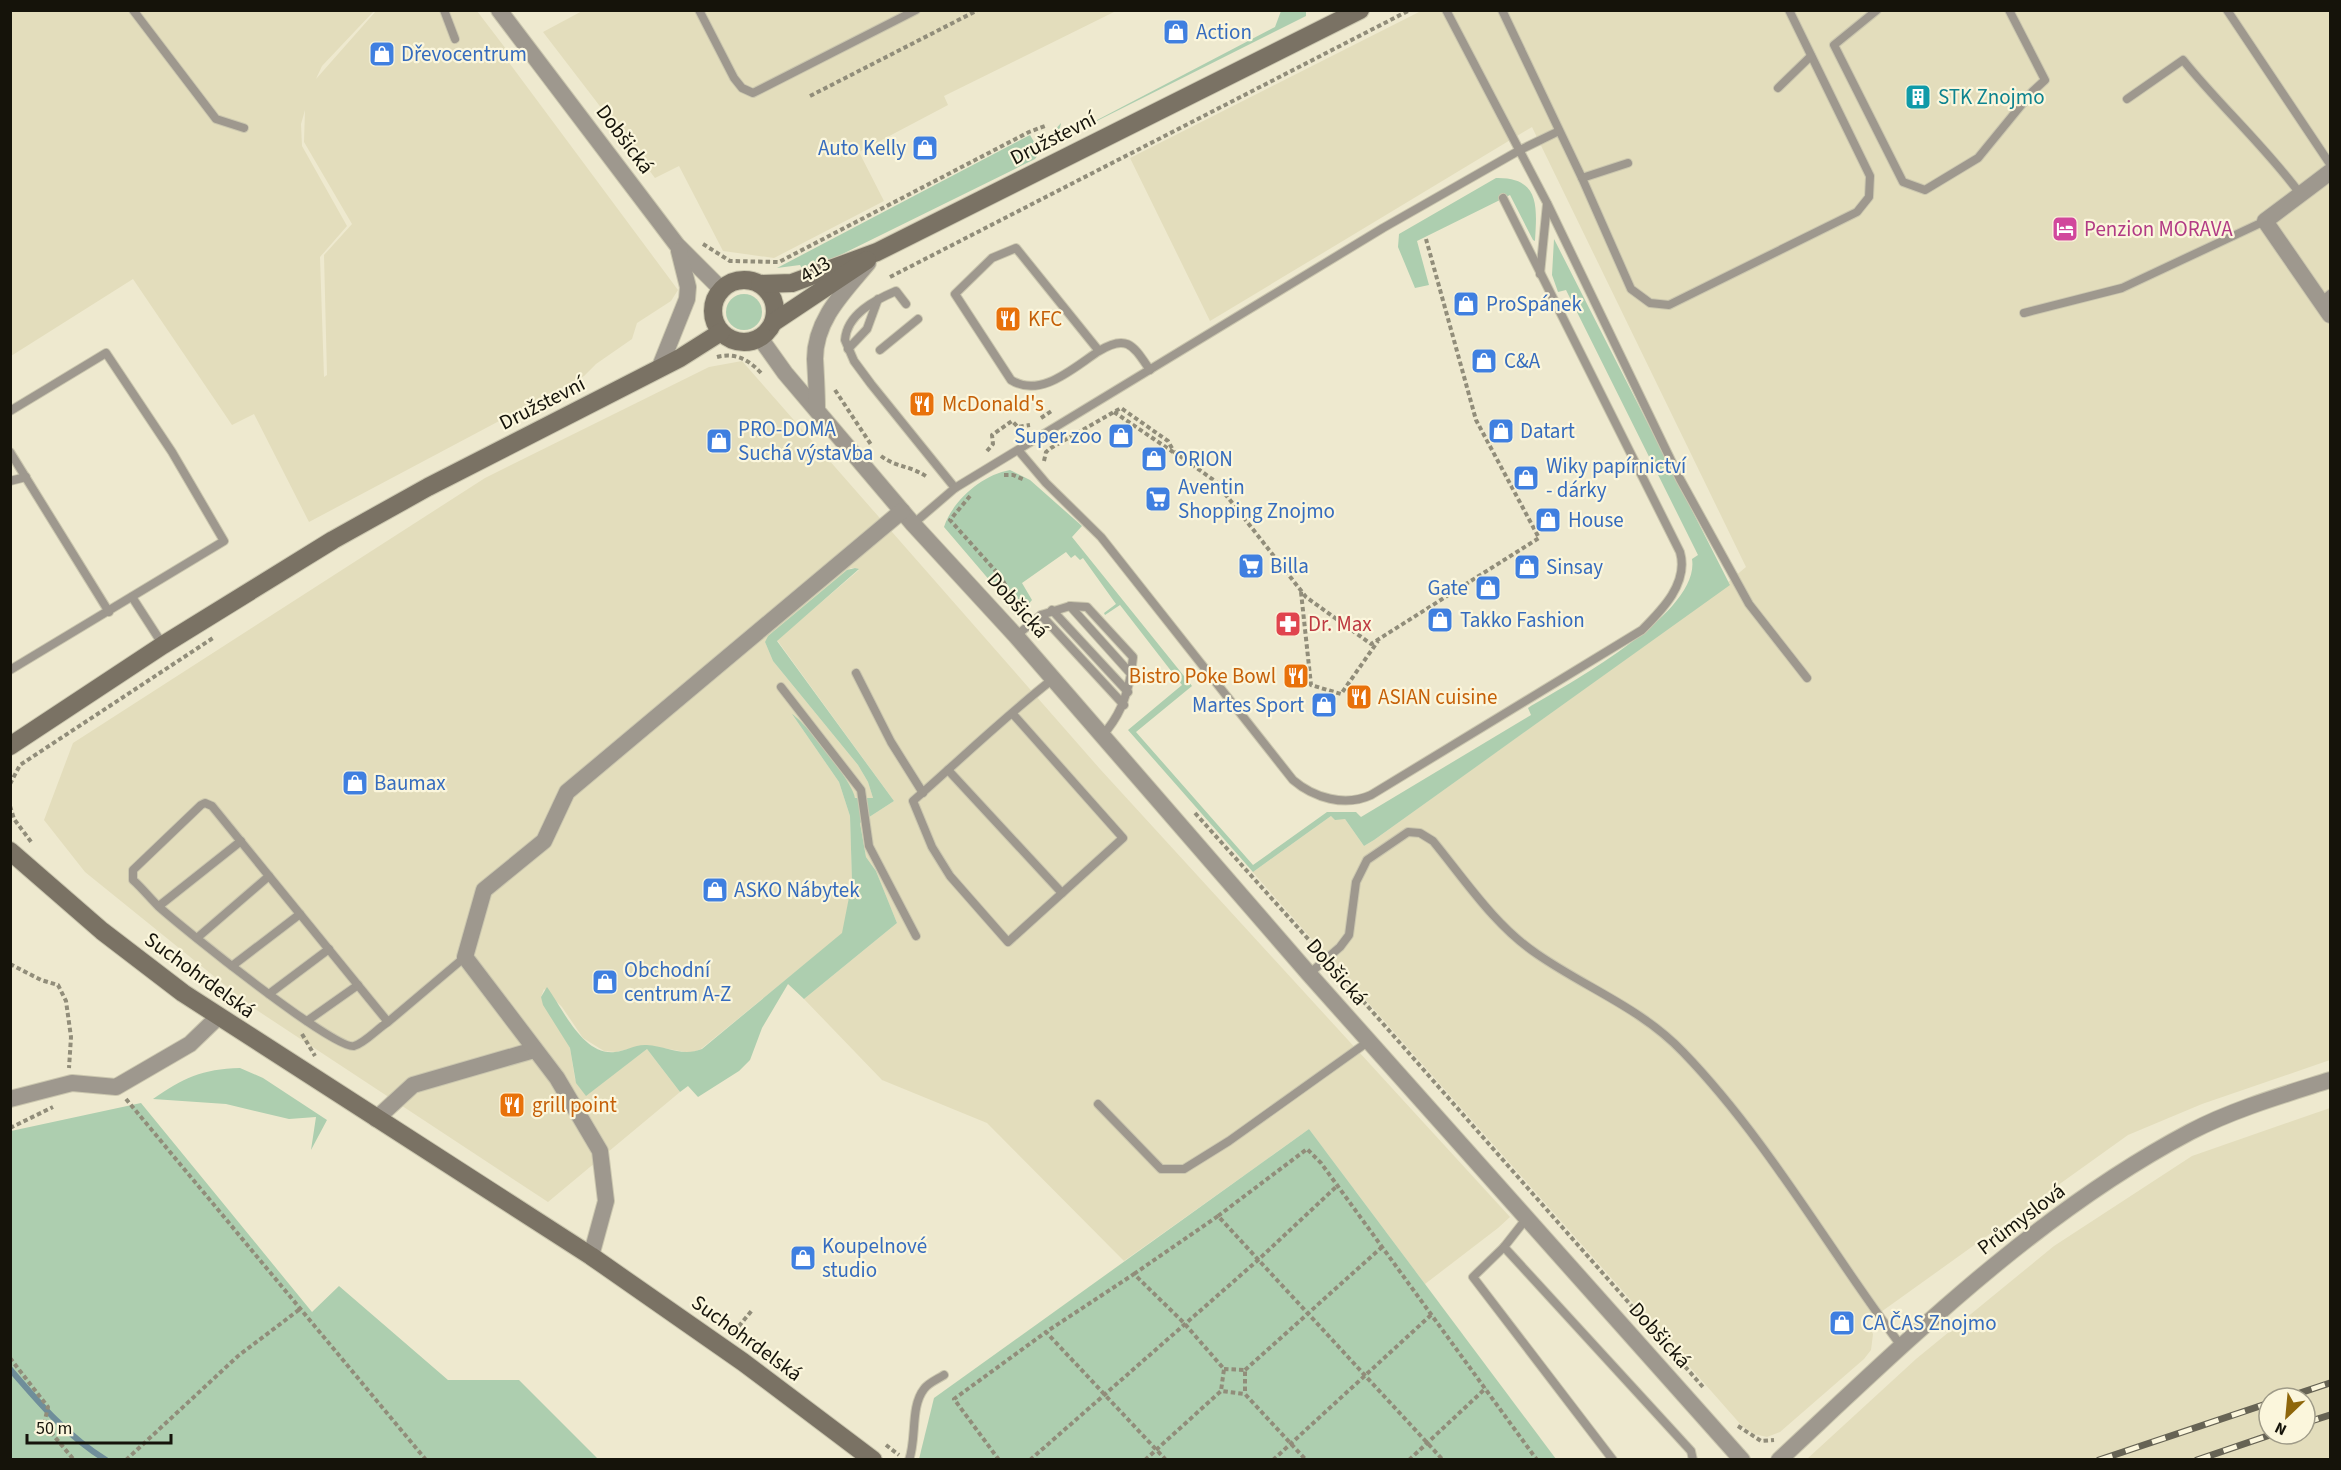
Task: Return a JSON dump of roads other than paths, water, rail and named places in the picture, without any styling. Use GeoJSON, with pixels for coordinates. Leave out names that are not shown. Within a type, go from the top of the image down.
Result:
{"type":"FeatureCollection","features":[{"type":"Feature","properties":{"kind":"main road","name":"Družstevní"},"geometry":{"type":"LineString","coordinates":[[760,284],[792,283],[877,252],[1360,10]]}},
{"type":"Feature","properties":{"kind":"main road","name":"413"},"geometry":{"type":"LineString","coordinates":[[774,322],[842,279],[877,252]]}},
{"type":"Feature","properties":{"kind":"main road"},"geometry":{"type":"LineString","coordinates":[[740,280],[760,284],[774,300],[774,322],[760,338],[739,342],[721,332],[713,315],[716,297],[721,290],[740,280]]}},
{"type":"Feature","properties":{"kind":"main road","name":"Družstevní"},"geometry":{"type":"LineString","coordinates":[[10,746],[275,573],[381,512],[695,350],[721,332]]}},
{"type":"Feature","properties":{"kind":"main road","name":"Suchohrdelská"},"geometry":{"type":"LineString","coordinates":[[10,851],[102,931],[218,1017],[591,1256],[743,1362],[873,1460]]}},
{"type":"Feature","properties":{"kind":"street","name":"Dobšická"},"geometry":{"type":"LineString","coordinates":[[499,10],[677,245],[721,290]]}},
{"type":"Feature","properties":{"kind":"street"},"geometry":{"type":"LineString","coordinates":[[2327,304],[2265,221],[2331,172]]}},
{"type":"Feature","properties":{"kind":"street"},"geometry":{"type":"LineString","coordinates":[[659,369],[687,299],[686,275],[677,245]]}},
{"type":"Feature","properties":{"kind":"street"},"geometry":{"type":"LineString","coordinates":[[817,410],[815,358],[820,330],[832,306],[877,252]]}},
{"type":"Feature","properties":{"kind":"street","name":"Dobšická"},"geometry":{"type":"LineString","coordinates":[[760,338],[785,374],[913,524],[1016,636],[1309,974],[1742,1460]]}},
{"type":"Feature","properties":{"kind":"street"},"geometry":{"type":"LineString","coordinates":[[591,1256],[606,1201],[600,1151],[557,1078],[465,957],[484,890],[544,841],[567,792],[902,511]]}},
{"type":"Feature","properties":{"kind":"street"},"geometry":{"type":"LineString","coordinates":[[10,1099],[72,1083],[116,1087],[190,1044],[218,1017]]}},
{"type":"Feature","properties":{"kind":"street"},"geometry":{"type":"LineString","coordinates":[[376,1119],[413,1085],[534,1050]]}},
{"type":"Feature","properties":{"kind":"street","name":"Průmyslová"},"geometry":{"type":"LineString","coordinates":[[1779,1460],[1985,1274],[2029,1240],[2156,1152],[2192,1131],[2255,1104],[2331,1080]]}},
{"type":"Feature","properties":{"kind":"lane"},"geometry":{"type":"LineString","coordinates":[[134,10],[216,119],[244,128]]}},
{"type":"Feature","properties":{"kind":"lane"},"geometry":{"type":"LineString","coordinates":[[444,10],[455,39]]}},
{"type":"Feature","properties":{"kind":"lane"},"geometry":{"type":"LineString","coordinates":[[699,10],[734,78],[742,87],[753,93],[916,10]]}},
{"type":"Feature","properties":{"kind":"lane"},"geometry":{"type":"LineString","coordinates":[[1446,10],[1547,203],[1686,489],[1749,604],[1807,678]]}},
{"type":"Feature","properties":{"kind":"lane"},"geometry":{"type":"LineString","coordinates":[[1502,12],[1582,178],[1631,289],[1650,303],[1669,305],[1857,212],[1869,196],[1870,176],[1789,10]]}},
{"type":"Feature","properties":{"kind":"lane"},"geometry":{"type":"LineString","coordinates":[[1877,10],[1834,45],[1903,182],[1924,190],[1978,159],[2032,92],[2045,80],[2009,10]]}},
{"type":"Feature","properties":{"kind":"lane"},"geometry":{"type":"LineString","coordinates":[[2227,10],[2331,164]]}},
{"type":"Feature","properties":{"kind":"lane"},"geometry":{"type":"LineString","coordinates":[[1778,88],[1811,56]]}},
{"type":"Feature","properties":{"kind":"lane"},"geometry":{"type":"LineString","coordinates":[[2127,99],[2182,60],[2265,150],[2301,195]]}},
{"type":"Feature","properties":{"kind":"lane"},"geometry":{"type":"LineString","coordinates":[[913,524],[955,488],[1383,228],[1520,150],[1559,131]]}},
{"type":"Feature","properties":{"kind":"lane"},"geometry":{"type":"LineString","coordinates":[[1582,178],[1628,164]]}},
{"type":"Feature","properties":{"kind":"lane"},"geometry":{"type":"LineString","coordinates":[[1019,451],[1046,483],[1101,537],[1293,780],[1311,792],[1324,797],[1362,800],[1634,636],[1658,614],[1679,584],[1682,566],[1680,552],[1503,198]]}},
{"type":"Feature","properties":{"kind":"lane"},"geometry":{"type":"LineString","coordinates":[[1540,274],[1547,203]]}},
{"type":"Feature","properties":{"kind":"lane"},"geometry":{"type":"LineString","coordinates":[[2024,313],[2079,297],[2122,288],[2265,221]]}},
{"type":"Feature","properties":{"kind":"lane"},"geometry":{"type":"LineString","coordinates":[[1099,351],[1016,248],[992,258],[955,294],[1011,380],[1031,388],[1044,385],[1112,343],[1125,342],[1134,346],[1150,370]]}},
{"type":"Feature","properties":{"kind":"lane"},"geometry":{"type":"LineString","coordinates":[[906,304],[896,291],[878,299],[851,322],[846,332],[848,349],[871,384],[955,488]]}},
{"type":"Feature","properties":{"kind":"lane"},"geometry":{"type":"LineString","coordinates":[[848,349],[867,328],[878,299]]}},
{"type":"Feature","properties":{"kind":"lane"},"geometry":{"type":"LineString","coordinates":[[880,350],[918,319]]}},
{"type":"Feature","properties":{"kind":"lane"},"geometry":{"type":"LineString","coordinates":[[10,411],[106,352],[172,452],[224,541],[10,670]]}},
{"type":"Feature","properties":{"kind":"lane"},"geometry":{"type":"LineString","coordinates":[[10,452],[109,612]]}},
{"type":"Feature","properties":{"kind":"lane"},"geometry":{"type":"LineString","coordinates":[[10,482],[26,477]]}},
{"type":"Feature","properties":{"kind":"lane"},"geometry":{"type":"LineString","coordinates":[[132,597],[164,645]]}},
{"type":"Feature","properties":{"kind":"lane"},"geometry":{"type":"LineString","coordinates":[[1016,636],[1041,615],[1052,610],[1070,606],[1087,607],[1133,657],[1124,705],[1115,722],[1102,736]]}},
{"type":"Feature","properties":{"kind":"lane"},"geometry":{"type":"LineString","coordinates":[[1070,606],[1131,674]]}},
{"type":"Feature","properties":{"kind":"lane"},"geometry":{"type":"LineString","coordinates":[[1052,610],[1128,692]]}},
{"type":"Feature","properties":{"kind":"lane"},"geometry":{"type":"LineString","coordinates":[[1041,615],[1124,705]]}},
{"type":"Feature","properties":{"kind":"lane"},"geometry":{"type":"LineString","coordinates":[[856,673],[891,742],[923,793]]}},
{"type":"Feature","properties":{"kind":"lane"},"geometry":{"type":"LineString","coordinates":[[1012,713],[1123,838],[1008,942],[950,876],[932,847],[914,801],[1012,713],[1053,679]]}},
{"type":"Feature","properties":{"kind":"lane"},"geometry":{"type":"LineString","coordinates":[[781,687],[861,790],[869,846],[916,936]]}},
{"type":"Feature","properties":{"kind":"lane"},"geometry":{"type":"LineString","coordinates":[[948,770],[1062,893]]}},
{"type":"Feature","properties":{"kind":"lane"},"geometry":{"type":"LineString","coordinates":[[387,1022],[212,806],[205,803],[201,806],[133,870],[133,880],[159,906],[197,938],[268,994],[347,1045],[354,1046],[387,1022],[465,957]]}},
{"type":"Feature","properties":{"kind":"lane"},"geometry":{"type":"LineString","coordinates":[[1309,974],[1349,935],[1356,882],[1367,860],[1408,832],[1420,832],[1433,841],[1506,929],[1536,954],[1628,1006],[1683,1052],[1742,1123],[1902,1347]]}},
{"type":"Feature","properties":{"kind":"lane"},"geometry":{"type":"LineString","coordinates":[[159,906],[241,841]]}},
{"type":"Feature","properties":{"kind":"lane"},"geometry":{"type":"LineString","coordinates":[[197,938],[269,876]]}},
{"type":"Feature","properties":{"kind":"lane"},"geometry":{"type":"LineString","coordinates":[[232,966],[300,915]]}},
{"type":"Feature","properties":{"kind":"lane"},"geometry":{"type":"LineString","coordinates":[[268,994],[329,949]]}},
{"type":"Feature","properties":{"kind":"lane"},"geometry":{"type":"LineString","coordinates":[[307,1021],[357,985]]}},
{"type":"Feature","properties":{"kind":"lane"},"geometry":{"type":"LineString","coordinates":[[1098,1104],[1161,1169],[1184,1169],[1229,1141],[1369,1041]]}},
{"type":"Feature","properties":{"kind":"lane"},"geometry":{"type":"LineString","coordinates":[[1527,1219],[1504,1247],[1473,1277],[1613,1460]]}},
{"type":"Feature","properties":{"kind":"lane"},"geometry":{"type":"LineString","coordinates":[[1504,1247],[1691,1452],[1694,1460]]}},
{"type":"Feature","properties":{"kind":"lane"},"geometry":{"type":"LineString","coordinates":[[909,1460],[915,1437],[917,1401],[924,1388],[944,1375]]}},
{"type":"Feature","properties":{"kind":"waterway"},"geometry":{"type":"LineString","coordinates":[[10,1369],[66,1430],[106,1460]]}},
{"type":"Feature","properties":{"kind":"railway"},"geometry":{"type":"LineString","coordinates":[[2317,1387],[2330,1383]]}},
{"type":"Feature","properties":{"kind":"railway"},"geometry":{"type":"LineString","coordinates":[[2099,1460],[2257,1407]]}},
{"type":"Feature","properties":{"kind":"railway"},"geometry":{"type":"LineString","coordinates":[[2317,1419],[2330,1415]]}},
{"type":"Feature","properties":{"kind":"railway"},"geometry":{"type":"LineString","coordinates":[[2197,1460],[2257,1439]]}},
{"type":"Feature","properties":{"kind":"place","name":"Action"},"geometry":{"type":"Point","coordinates":[1176,32]}},
{"type":"Feature","properties":{"kind":"place","name":"Dřevocentrum"},"geometry":{"type":"Point","coordinates":[382,54]}},
{"type":"Feature","properties":{"kind":"place","name":"STK Znojmo"},"geometry":{"type":"Point","coordinates":[1918,97]}},
{"type":"Feature","properties":{"kind":"place","name":"Auto Kelly"},"geometry":{"type":"Point","coordinates":[925,148]}},
{"type":"Feature","properties":{"kind":"place","name":"Penzion MORAVA"},"geometry":{"type":"Point","coordinates":[2065,229]}},
{"type":"Feature","properties":{"kind":"place","name":"ProSpánek"},"geometry":{"type":"Point","coordinates":[1466,304]}},
{"type":"Feature","properties":{"kind":"place","name":"KFC"},"geometry":{"type":"Point","coordinates":[1008,319]}},
{"type":"Feature","properties":{"kind":"place","name":"C&A"},"geometry":{"type":"Point","coordinates":[1484,361]}},
{"type":"Feature","properties":{"kind":"place","name":"McDonald's"},"geometry":{"type":"Point","coordinates":[922,404]}},
{"type":"Feature","properties":{"kind":"place","name":"Datart"},"geometry":{"type":"Point","coordinates":[1501,431]}},
{"type":"Feature","properties":{"kind":"place","name":"Super zoo"},"geometry":{"type":"Point","coordinates":[1121,436]}},
{"type":"Feature","properties":{"kind":"place","name":"PRO-DOMA Suchá výstavba"},"geometry":{"type":"Point","coordinates":[719,441]}},
{"type":"Feature","properties":{"kind":"place","name":"ORION"},"geometry":{"type":"Point","coordinates":[1154,459]}},
{"type":"Feature","properties":{"kind":"place","name":"Wiky papírnictví - dárky"},"geometry":{"type":"Point","coordinates":[1526,478]}},
{"type":"Feature","properties":{"kind":"place","name":"Aventin Shopping Znojmo"},"geometry":{"type":"Point","coordinates":[1158,499]}},
{"type":"Feature","properties":{"kind":"place","name":"House"},"geometry":{"type":"Point","coordinates":[1548,520]}},
{"type":"Feature","properties":{"kind":"place","name":"Billa"},"geometry":{"type":"Point","coordinates":[1251,566]}},
{"type":"Feature","properties":{"kind":"place","name":"Sinsay"},"geometry":{"type":"Point","coordinates":[1527,567]}},
{"type":"Feature","properties":{"kind":"place","name":"Gate"},"geometry":{"type":"Point","coordinates":[1488,588]}},
{"type":"Feature","properties":{"kind":"place","name":"Takko Fashion"},"geometry":{"type":"Point","coordinates":[1440,620]}},
{"type":"Feature","properties":{"kind":"place","name":"Dr. Max"},"geometry":{"type":"Point","coordinates":[1288,624]}},
{"type":"Feature","properties":{"kind":"place","name":"Bistro Poke Bowl"},"geometry":{"type":"Point","coordinates":[1296,676]}},
{"type":"Feature","properties":{"kind":"place","name":"ASIAN cuisine"},"geometry":{"type":"Point","coordinates":[1359,697]}},
{"type":"Feature","properties":{"kind":"place","name":"Martes Sport"},"geometry":{"type":"Point","coordinates":[1324,705]}},
{"type":"Feature","properties":{"kind":"place","name":"Baumax"},"geometry":{"type":"Point","coordinates":[355,783]}},
{"type":"Feature","properties":{"kind":"place","name":"ASKO Nábytek"},"geometry":{"type":"Point","coordinates":[715,890]}},
{"type":"Feature","properties":{"kind":"place","name":"Obchodní centrum A-Z"},"geometry":{"type":"Point","coordinates":[605,982]}},
{"type":"Feature","properties":{"kind":"place","name":"grill point"},"geometry":{"type":"Point","coordinates":[512,1105]}},
{"type":"Feature","properties":{"kind":"place","name":"Koupelnové studio"},"geometry":{"type":"Point","coordinates":[803,1258]}},
{"type":"Feature","properties":{"kind":"place","name":"CA ČAS Znojmo"},"geometry":{"type":"Point","coordinates":[1842,1323]}}]}
